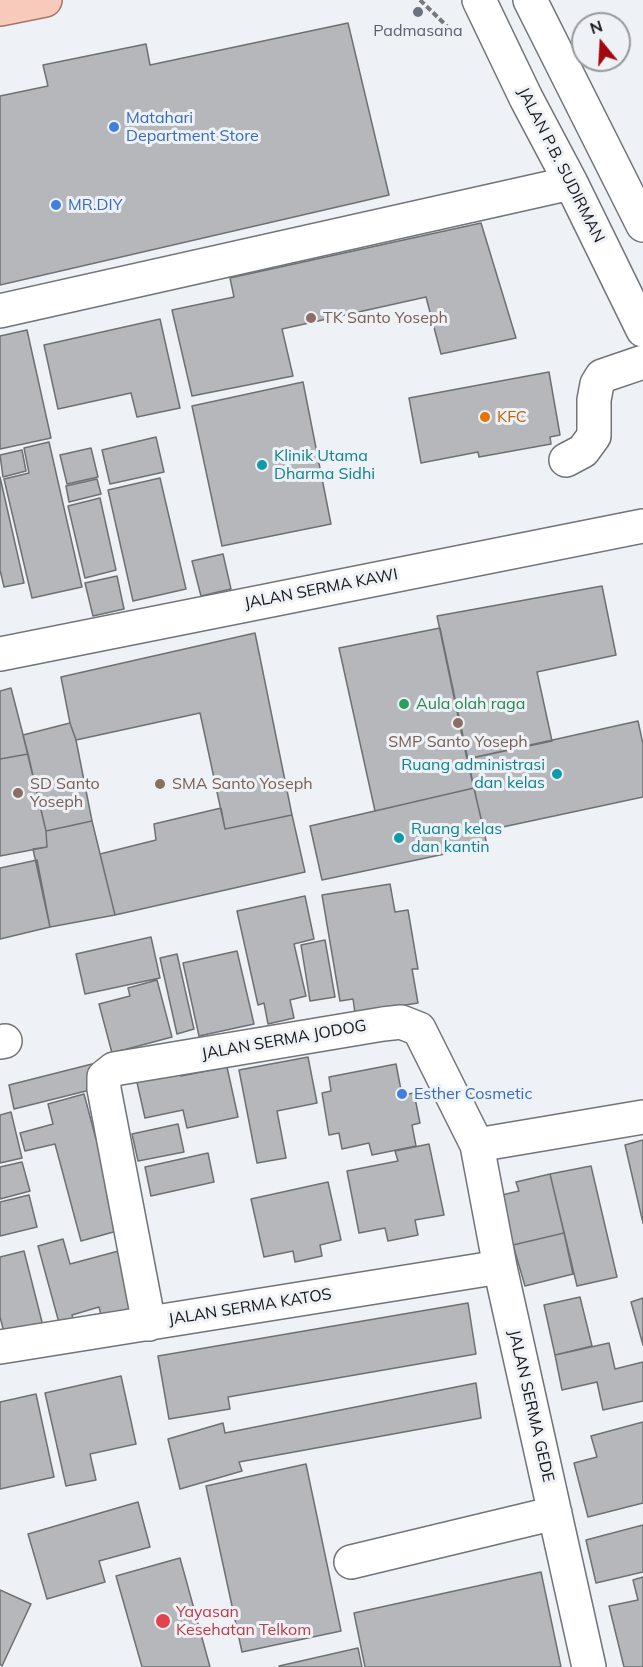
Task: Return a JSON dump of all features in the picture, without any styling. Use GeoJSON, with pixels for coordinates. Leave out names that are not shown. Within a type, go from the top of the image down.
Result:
{"type":"FeatureCollection","features":[{"type":"Feature","properties":{"kind":"main road"},"geometry":{"type":"LineString","coordinates":[[0,9],[45,0]]}},
{"type":"Feature","properties":{"kind":"street","name":"JALAN P.B. SUDIRMAN"},"geometry":{"type":"LineString","coordinates":[[479,0],[643,330]]}},
{"type":"Feature","properties":{"kind":"street"},"geometry":{"type":"LineString","coordinates":[[530,0],[643,225]]}},
{"type":"Feature","properties":{"kind":"street"},"geometry":{"type":"LineString","coordinates":[[0,311],[571,183]]}},
{"type":"Feature","properties":{"kind":"street"},"geometry":{"type":"LineString","coordinates":[[566,460],[583,451],[594,435],[594,400],[597,384],[602,376],[643,362]]}},
{"type":"Feature","properties":{"kind":"street","name":"JALAN SERMA KAWI"},"geometry":{"type":"LineString","coordinates":[[0,654],[643,526]]}},
{"type":"Feature","properties":{"kind":"street","name":"JALAN SERMA JODOG"},"geometry":{"type":"LineString","coordinates":[[149,1324],[104,1089],[104,1077],[114,1069],[401,1022],[419,1029],[477,1145]]}},
{"type":"Feature","properties":{"kind":"street"},"geometry":{"type":"LineString","coordinates":[[477,1145],[643,1118]]}},
{"type":"Feature","properties":{"kind":"street","name":"JALAN SERMA GEDE"},"geometry":{"type":"LineString","coordinates":[[477,1145],[500,1267],[590,1667]]}},
{"type":"Feature","properties":{"kind":"street","name":"JALAN SERMA KATOS"},"geometry":{"type":"LineString","coordinates":[[0,1347],[500,1267]]}},
{"type":"Feature","properties":{"kind":"street"},"geometry":{"type":"LineString","coordinates":[[351,1562],[555,1513]]}},
{"type":"Feature","properties":{"kind":"building"},"geometry":{"type":"Polygon","coordinates":[[[348,23],[389,195],[0,285],[0,96],[48,86],[43,65],[146,44],[150,65],[348,23]]]}},
{"type":"Feature","properties":{"kind":"building"},"geometry":{"type":"Polygon","coordinates":[[[481,223],[516,338],[441,354],[426,297],[282,329],[293,376],[192,396],[172,310],[234,297],[230,278],[481,223]]]}},
{"type":"Feature","properties":{"kind":"building"},"geometry":{"type":"Polygon","coordinates":[[[160,319],[180,408],[137,417],[131,393],[58,409],[44,345],[160,319]]]}},
{"type":"Feature","properties":{"kind":"building"},"geometry":{"type":"Polygon","coordinates":[[[27,330],[51,438],[0,449],[0,336],[27,330]]]}},
{"type":"Feature","properties":{"kind":"building","name":"KFC"},"geometry":{"type":"Polygon","coordinates":[[[549,372],[560,435],[550,437],[551,444],[479,457],[478,452],[421,463],[409,398],[549,372]]]}},
{"type":"Feature","properties":{"kind":"building","name":"Klinik Utama Dharma Sidhi"},"geometry":{"type":"Polygon","coordinates":[[[303,382],[331,524],[222,546],[192,406],[303,382]]]}},
{"type":"Feature","properties":{"kind":"building"},"geometry":{"type":"Polygon","coordinates":[[[156,437],[164,472],[110,484],[102,450],[156,437]]]}},
{"type":"Feature","properties":{"kind":"building"},"geometry":{"type":"Polygon","coordinates":[[[49,442],[82,587],[32,598],[4,479],[29,473],[24,448],[49,442]]]}},
{"type":"Feature","properties":{"kind":"building"},"geometry":{"type":"Polygon","coordinates":[[[91,448],[98,477],[67,484],[60,455],[91,448]]]}},
{"type":"Feature","properties":{"kind":"building"},"geometry":{"type":"Polygon","coordinates":[[[22,450],[26,471],[3,477],[0,455],[22,450]]]}},
{"type":"Feature","properties":{"kind":"building"},"geometry":{"type":"Polygon","coordinates":[[[0,477],[24,583],[4,587],[0,570],[0,477]]]}},
{"type":"Feature","properties":{"kind":"building"},"geometry":{"type":"Polygon","coordinates":[[[160,478],[186,589],[133,601],[108,490],[160,478]]]}},
{"type":"Feature","properties":{"kind":"building"},"geometry":{"type":"Polygon","coordinates":[[[97,479],[101,494],[69,502],[66,486],[97,479]]]}},
{"type":"Feature","properties":{"kind":"building"},"geometry":{"type":"Polygon","coordinates":[[[100,498],[116,570],[85,578],[68,506],[100,498]]]}},
{"type":"Feature","properties":{"kind":"building"},"geometry":{"type":"Polygon","coordinates":[[[223,554],[231,589],[201,596],[192,561],[223,554]]]}},
{"type":"Feature","properties":{"kind":"building"},"geometry":{"type":"Polygon","coordinates":[[[117,576],[124,609],[93,616],[85,583],[117,576]]]}},
{"type":"Feature","properties":{"kind":"building"},"geometry":{"type":"Polygon","coordinates":[[[602,586],[616,655],[537,672],[552,741],[467,759],[437,616],[602,586]]]}},
{"type":"Feature","properties":{"kind":"building","name":"Aula olah raga"},"geometry":{"type":"Polygon","coordinates":[[[440,628],[474,788],[375,811],[339,648],[440,628]]]}},
{"type":"Feature","properties":{"kind":"building"},"geometry":{"type":"Polygon","coordinates":[[[255,633],[292,815],[225,829],[200,713],[76,740],[70,723],[61,677],[255,633]]]}},
{"type":"Feature","properties":{"kind":"building"},"geometry":{"type":"Polygon","coordinates":[[[11,688],[28,754],[0,759],[0,691],[11,688]]]}},
{"type":"Feature","properties":{"kind":"building","name":"Ruang administrasi dan kelas"},"geometry":{"type":"Polygon","coordinates":[[[638,721],[643,744],[643,797],[484,831],[467,759],[638,721]]]}},
{"type":"Feature","properties":{"kind":"building"},"geometry":{"type":"Polygon","coordinates":[[[70,723],[76,740],[92,821],[46,831],[23,735],[70,723]]]}},
{"type":"Feature","properties":{"kind":"building"},"geometry":{"type":"Polygon","coordinates":[[[28,754],[46,831],[47,847],[0,856],[0,759],[28,754]]]}},
{"type":"Feature","properties":{"kind":"building","name":"Ruang kelas dan kantin"},"geometry":{"type":"Polygon","coordinates":[[[474,788],[487,845],[322,880],[310,826],[474,788]]]}},
{"type":"Feature","properties":{"kind":"building"},"geometry":{"type":"Polygon","coordinates":[[[221,808],[225,829],[292,815],[305,872],[115,915],[100,854],[156,840],[154,824],[221,808]]]}},
{"type":"Feature","properties":{"kind":"building"},"geometry":{"type":"Polygon","coordinates":[[[92,821],[115,915],[50,927],[33,849],[47,847],[46,831],[92,821]]]}},
{"type":"Feature","properties":{"kind":"building"},"geometry":{"type":"Polygon","coordinates":[[[37,860],[50,927],[0,939],[0,868],[37,860]]]}},
{"type":"Feature","properties":{"kind":"building"},"geometry":{"type":"Polygon","coordinates":[[[390,884],[395,912],[408,910],[418,969],[412,969],[418,1003],[355,1013],[353,999],[340,1001],[322,895],[390,884]]]}},
{"type":"Feature","properties":{"kind":"building"},"geometry":{"type":"Polygon","coordinates":[[[305,896],[314,939],[294,944],[306,996],[290,1000],[294,1018],[268,1024],[264,1003],[258,1005],[237,911],[305,896]]]}},
{"type":"Feature","properties":{"kind":"building"},"geometry":{"type":"Polygon","coordinates":[[[151,937],[160,978],[85,994],[76,954],[151,937]]]}},
{"type":"Feature","properties":{"kind":"building"},"geometry":{"type":"Polygon","coordinates":[[[325,940],[335,997],[310,1001],[301,945],[325,940]]]}},
{"type":"Feature","properties":{"kind":"building"},"geometry":{"type":"Polygon","coordinates":[[[237,951],[254,1024],[199,1036],[183,963],[237,951]]]}},
{"type":"Feature","properties":{"kind":"building"},"geometry":{"type":"Polygon","coordinates":[[[177,954],[194,1029],[177,1034],[160,958],[177,954]]]}},
{"type":"Feature","properties":{"kind":"building"},"geometry":{"type":"Polygon","coordinates":[[[157,980],[172,1037],[112,1053],[99,1004],[130,996],[128,988],[157,980]]]}},
{"type":"Feature","properties":{"kind":"building"},"geometry":{"type":"Polygon","coordinates":[[[308,1057],[317,1103],[277,1111],[286,1158],[257,1163],[239,1070],[308,1057]]]}},
{"type":"Feature","properties":{"kind":"building"},"geometry":{"type":"Polygon","coordinates":[[[92,1064],[98,1088],[14,1109],[9,1085],[92,1064]]]}},
{"type":"Feature","properties":{"kind":"building"},"geometry":{"type":"Polygon","coordinates":[[[396,1064],[402,1095],[414,1093],[420,1123],[412,1125],[416,1146],[372,1155],[369,1143],[342,1149],[339,1133],[329,1135],[322,1093],[331,1091],[329,1077],[396,1064]]]}},
{"type":"Feature","properties":{"kind":"building"},"geometry":{"type":"Polygon","coordinates":[[[227,1067],[238,1117],[187,1128],[183,1110],[145,1118],[136,1078],[179,1069],[181,1076],[227,1067]]]}},
{"type":"Feature","properties":{"kind":"building"},"geometry":{"type":"Polygon","coordinates":[[[84,1094],[96,1139],[110,1135],[117,1231],[81,1241],[55,1144],[25,1151],[20,1133],[53,1124],[48,1104],[84,1094]]]}},
{"type":"Feature","properties":{"kind":"building"},"geometry":{"type":"Polygon","coordinates":[[[11,1112],[22,1158],[0,1163],[0,1115],[11,1112]]]}},
{"type":"Feature","properties":{"kind":"building"},"geometry":{"type":"Polygon","coordinates":[[[178,1124],[184,1152],[138,1161],[132,1134],[178,1124]]]}},
{"type":"Feature","properties":{"kind":"building"},"geometry":{"type":"Polygon","coordinates":[[[643,1140],[643,1223],[625,1145],[643,1140]]]}},
{"type":"Feature","properties":{"kind":"building"},"geometry":{"type":"Polygon","coordinates":[[[429,1144],[444,1215],[415,1220],[418,1235],[388,1241],[385,1228],[359,1233],[347,1171],[398,1161],[395,1151],[429,1144]]]}},
{"type":"Feature","properties":{"kind":"building"},"geometry":{"type":"Polygon","coordinates":[[[208,1153],[214,1182],[151,1196],[145,1167],[208,1153]]]}},
{"type":"Feature","properties":{"kind":"building"},"geometry":{"type":"Polygon","coordinates":[[[22,1162],[30,1191],[0,1199],[0,1167],[22,1162]]]}},
{"type":"Feature","properties":{"kind":"building"},"geometry":{"type":"Polygon","coordinates":[[[591,1166],[617,1277],[577,1286],[550,1174],[591,1166]]]}},
{"type":"Feature","properties":{"kind":"building"},"geometry":{"type":"Polygon","coordinates":[[[550,1174],[564,1233],[513,1245],[502,1195],[519,1191],[516,1182],[550,1174]]]}},
{"type":"Feature","properties":{"kind":"building"},"geometry":{"type":"Polygon","coordinates":[[[328,1182],[341,1240],[320,1245],[322,1256],[295,1262],[293,1251],[264,1257],[251,1199],[328,1182]]]}},
{"type":"Feature","properties":{"kind":"building"},"geometry":{"type":"Polygon","coordinates":[[[29,1195],[37,1227],[0,1236],[0,1202],[29,1195]]]}},
{"type":"Feature","properties":{"kind":"building"},"geometry":{"type":"Polygon","coordinates":[[[564,1233],[573,1274],[525,1286],[513,1245],[564,1233]]]}},
{"type":"Feature","properties":{"kind":"building"},"geometry":{"type":"Polygon","coordinates":[[[63,1239],[70,1264],[126,1249],[132,1311],[102,1319],[99,1307],[72,1315],[75,1326],[61,1330],[38,1246],[63,1239]]]}},
{"type":"Feature","properties":{"kind":"building"},"geometry":{"type":"Polygon","coordinates":[[[24,1251],[43,1326],[5,1336],[0,1317],[0,1257],[24,1251]]]}},
{"type":"Feature","properties":{"kind":"building"},"geometry":{"type":"Polygon","coordinates":[[[580,1297],[592,1346],[555,1355],[544,1305],[580,1297]]]}},
{"type":"Feature","properties":{"kind":"building"},"geometry":{"type":"Polygon","coordinates":[[[643,1298],[643,1345],[631,1302],[643,1298]]]}},
{"type":"Feature","properties":{"kind":"building"},"geometry":{"type":"Polygon","coordinates":[[[468,1303],[476,1354],[228,1397],[230,1409],[169,1419],[158,1356],[468,1303]]]}},
{"type":"Feature","properties":{"kind":"building"},"geometry":{"type":"Polygon","coordinates":[[[609,1343],[615,1369],[643,1362],[643,1401],[603,1410],[597,1382],[562,1390],[555,1355],[609,1343]]]}},
{"type":"Feature","properties":{"kind":"building"},"geometry":{"type":"Polygon","coordinates":[[[121,1376],[136,1444],[90,1454],[96,1480],[66,1486],[45,1393],[121,1376]]]}},
{"type":"Feature","properties":{"kind":"building"},"geometry":{"type":"Polygon","coordinates":[[[476,1383],[481,1418],[239,1462],[242,1471],[180,1489],[168,1439],[223,1423],[225,1433],[476,1383]]]}},
{"type":"Feature","properties":{"kind":"building"},"geometry":{"type":"Polygon","coordinates":[[[36,1394],[54,1477],[0,1489],[0,1402],[36,1394]]]}},
{"type":"Feature","properties":{"kind":"building"},"geometry":{"type":"Polygon","coordinates":[[[643,1422],[643,1503],[588,1517],[574,1463],[597,1457],[591,1436],[643,1422]]]}},
{"type":"Feature","properties":{"kind":"building"},"geometry":{"type":"Polygon","coordinates":[[[306,1464],[341,1631],[242,1652],[206,1486],[306,1464]]]}},
{"type":"Feature","properties":{"kind":"building"},"geometry":{"type":"Polygon","coordinates":[[[138,1502],[150,1547],[99,1561],[105,1582],[47,1599],[28,1534],[138,1502]]]}},
{"type":"Feature","properties":{"kind":"building"},"geometry":{"type":"Polygon","coordinates":[[[643,1525],[643,1572],[596,1583],[586,1540],[643,1525]]]}},
{"type":"Feature","properties":{"kind":"building","name":"Yayasan Kesehatan Telkom"},"geometry":{"type":"Polygon","coordinates":[[[180,1558],[210,1667],[142,1667],[116,1576],[180,1558]]]}},
{"type":"Feature","properties":{"kind":"building"},"geometry":{"type":"Polygon","coordinates":[[[541,1572],[561,1667],[365,1667],[354,1613],[541,1572]]]}},
{"type":"Feature","properties":{"kind":"building"},"geometry":{"type":"Polygon","coordinates":[[[643,1577],[643,1667],[624,1667],[609,1606],[638,1600],[633,1580],[643,1577]]]}},
{"type":"Feature","properties":{"kind":"building"},"geometry":{"type":"Polygon","coordinates":[[[0,1590],[31,1604],[2,1666],[0,1664],[0,1590]]]}},
{"type":"Feature","properties":{"kind":"building"},"geometry":{"type":"Polygon","coordinates":[[[358,1648],[362,1667],[279,1666],[358,1648]]]}},
{"type":"Feature","properties":{"kind":"place","name":"Padmasana"},"geometry":{"type":"Point","coordinates":[418,12]}},
{"type":"Feature","properties":{"kind":"place","name":"Matahari Department Store"},"geometry":{"type":"Point","coordinates":[114,127]}},
{"type":"Feature","properties":{"kind":"place","name":"MR.DIY"},"geometry":{"type":"Point","coordinates":[56,205]}},
{"type":"Feature","properties":{"kind":"place","name":"TK Santo Yoseph"},"geometry":{"type":"Point","coordinates":[311,318]}},
{"type":"Feature","properties":{"kind":"place","name":"KFC"},"geometry":{"type":"Point","coordinates":[485,417]}},
{"type":"Feature","properties":{"kind":"place","name":"Klinik Utama Dharma Sidhi"},"geometry":{"type":"Point","coordinates":[262,465]}},
{"type":"Feature","properties":{"kind":"place","name":"Aula olah raga"},"geometry":{"type":"Point","coordinates":[404,704]}},
{"type":"Feature","properties":{"kind":"place","name":"SMP Santo Yoseph"},"geometry":{"type":"Point","coordinates":[458,723]}},
{"type":"Feature","properties":{"kind":"place","name":"Ruang administrasi dan kelas"},"geometry":{"type":"Point","coordinates":[557,774]}},
{"type":"Feature","properties":{"kind":"place","name":"SMA Santo Yoseph"},"geometry":{"type":"Point","coordinates":[160,784]}},
{"type":"Feature","properties":{"kind":"place","name":"SD Santo Yoseph"},"geometry":{"type":"Point","coordinates":[18,793]}},
{"type":"Feature","properties":{"kind":"place","name":"Ruang kelas dan kantin"},"geometry":{"type":"Point","coordinates":[399,838]}},
{"type":"Feature","properties":{"kind":"place","name":"Esther Cosmetic"},"geometry":{"type":"Point","coordinates":[402,1094]}},
{"type":"Feature","properties":{"kind":"place","name":"Yayasan Kesehatan Telkom"},"geometry":{"type":"Point","coordinates":[163,1621]}}]}
